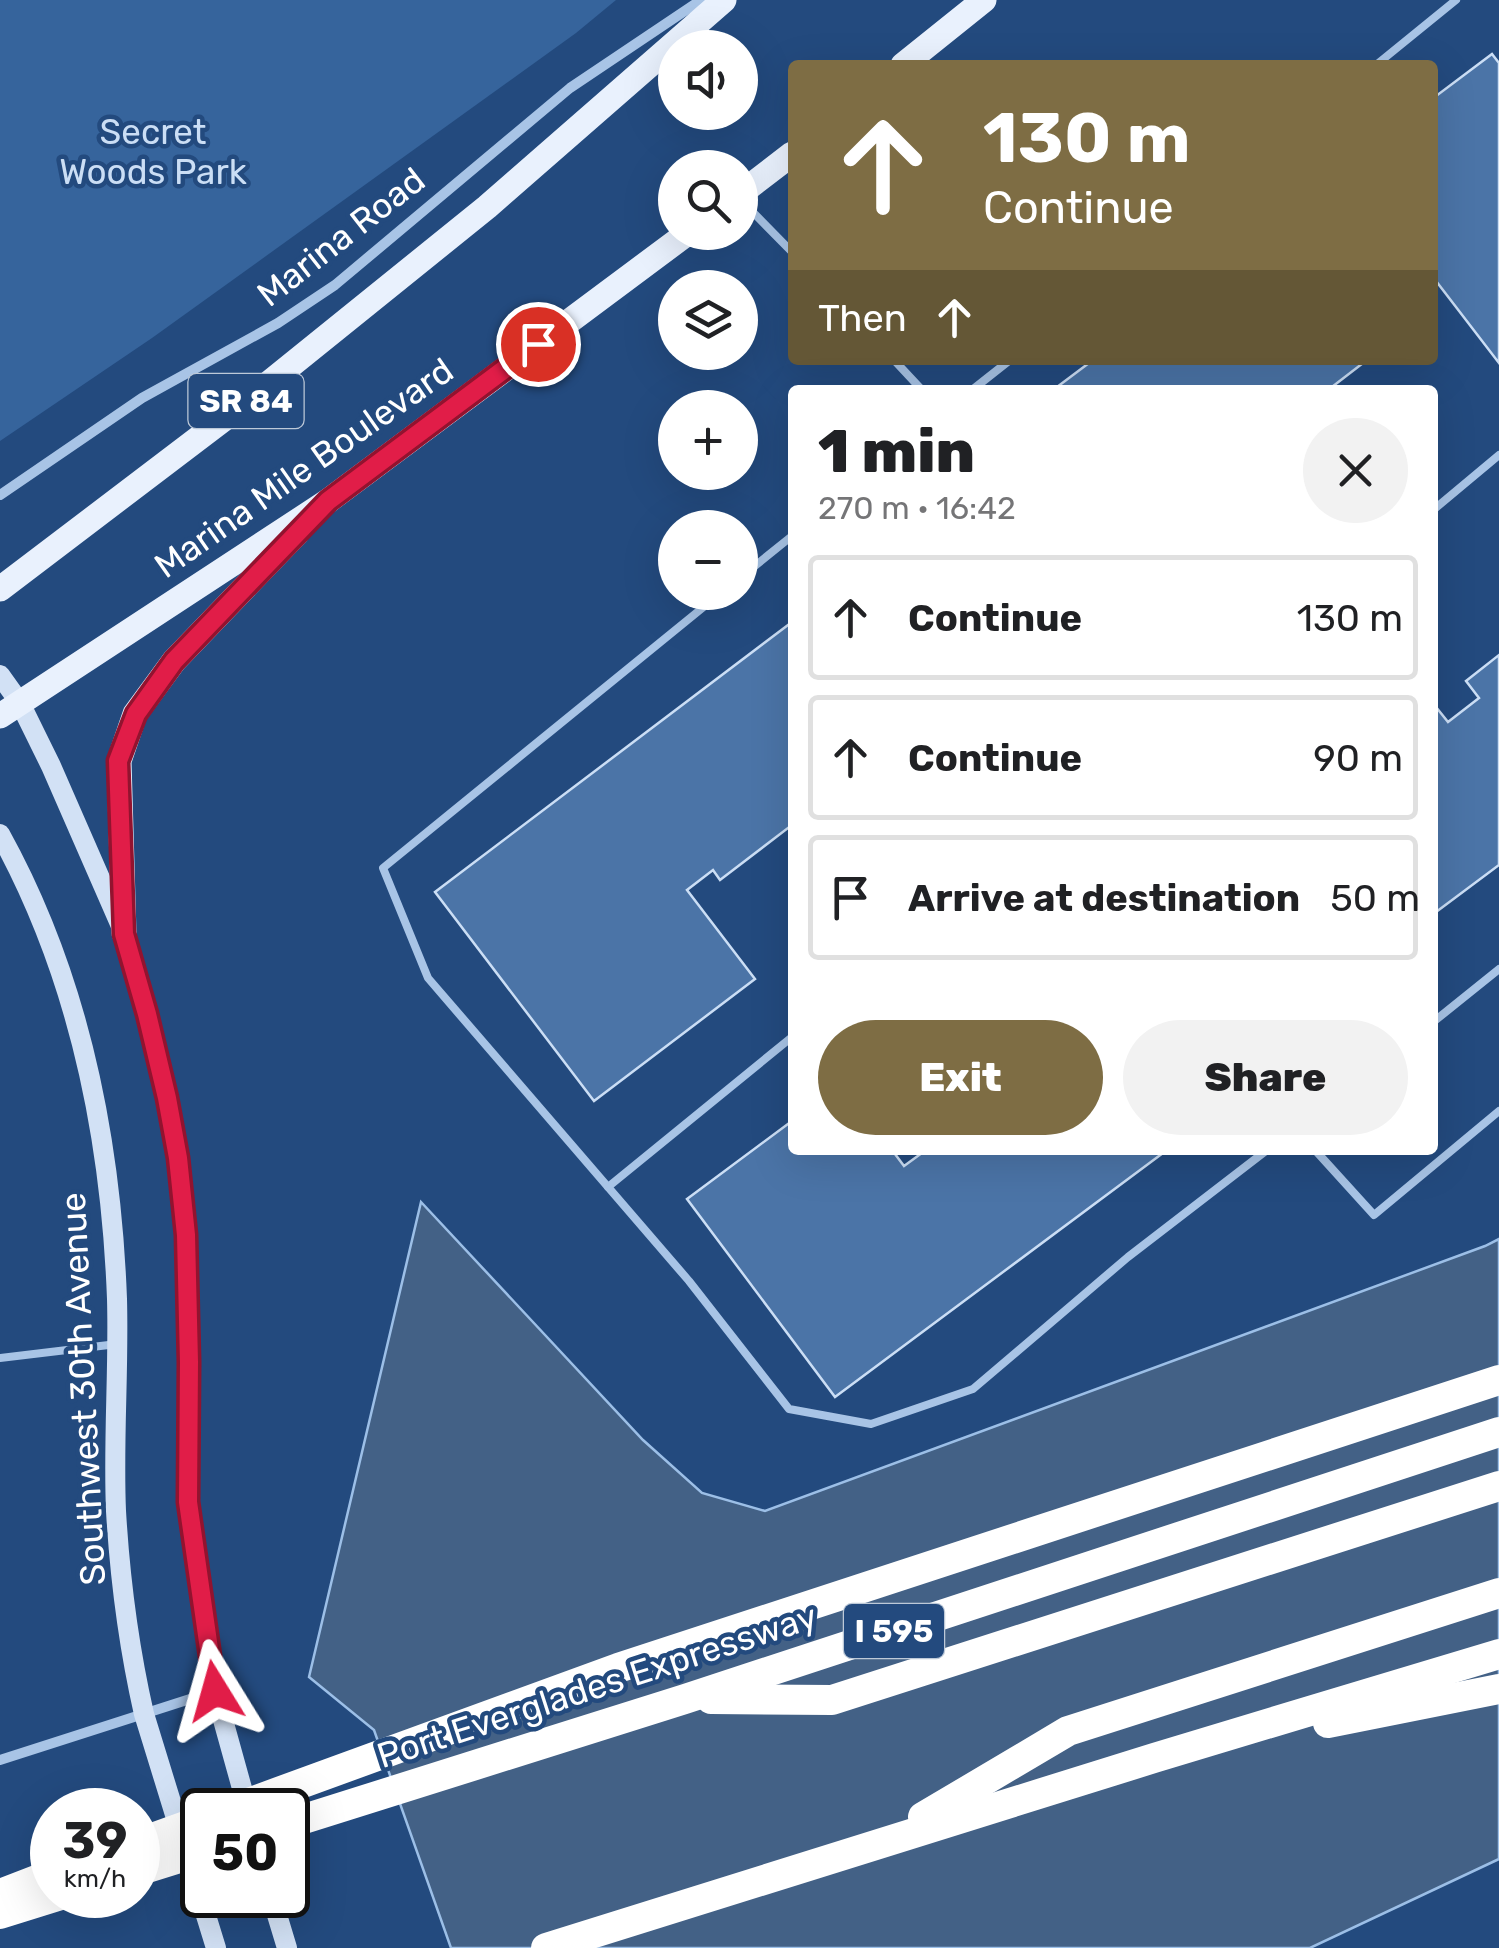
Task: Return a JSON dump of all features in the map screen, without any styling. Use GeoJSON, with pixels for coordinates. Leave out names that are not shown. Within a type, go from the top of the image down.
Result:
{"type":"FeatureCollection","features":[{"type":"Feature","properties":{"kind":"highway"},"geometry":{"type":"LineString","coordinates":[[289,1788],[618,1668],[1499,1380]]}},
{"type":"Feature","properties":{"kind":"highway","name":"Port Everglades Expressway"},"geometry":{"type":"LineString","coordinates":[[310,1817],[685,1699],[1499,1432]]}},
{"type":"Feature","properties":{"kind":"highway"},"geometry":{"type":"LineString","coordinates":[[685,1699],[832,1700],[1499,1486]]}},
{"type":"Feature","properties":{"kind":"highway"},"geometry":{"type":"LineString","coordinates":[[877,1844],[1068,1732],[1499,1593]]}},
{"type":"Feature","properties":{"kind":"highway"},"geometry":{"type":"LineString","coordinates":[[546,1948],[1499,1654]]}},
{"type":"Feature","properties":{"kind":"highway"},"geometry":{"type":"LineString","coordinates":[[1154,1758],[1499,1689]]}},
{"type":"Feature","properties":{"kind":"highway"},"geometry":{"type":"LineString","coordinates":[[0,1894],[30,1882]]}},
{"type":"Feature","properties":{"kind":"highway"},"geometry":{"type":"LineString","coordinates":[[0,1914],[30,1905]]}},
{"type":"Feature","properties":{"kind":"main road","name":"SR 84"},"geometry":{"type":"LineString","coordinates":[[0,589],[233,412],[488,207],[724,0]]}},
{"type":"Feature","properties":{"kind":"main road"},"geometry":{"type":"LineString","coordinates":[[909,60],[984,0]]}},
{"type":"Feature","properties":{"kind":"main road"},"geometry":{"type":"LineString","coordinates":[[758,182],[788,157]]}},
{"type":"Feature","properties":{"kind":"main road","name":"Marina Mile Boulevard"},"geometry":{"type":"LineString","coordinates":[[10,710],[328,501],[665,250]]}},
{"type":"Feature","properties":{"kind":"main road"},"geometry":{"type":"LineString","coordinates":[[124,934],[118,761],[136,714],[174,661],[328,501]]}},
{"type":"Feature","properties":{"kind":"main road"},"geometry":{"type":"LineString","coordinates":[[0,675],[10,710],[52,766],[124,934],[167,1098],[186,1235],[188,1502],[215,1691],[242,1788]]}},
{"type":"Feature","properties":{"kind":"main road","name":"Southwest 30th Avenue"},"geometry":{"type":"LineString","coordinates":[[0,834],[18,866],[57,959],[94,1094],[114,1233],[116,1512],[135,1675],[216,1948]]}},
{"type":"Feature","properties":{"kind":"main road"},"geometry":{"type":"LineString","coordinates":[[278,1918],[287,1948]]}},
{"type":"Feature","properties":{"kind":"street","name":"Marina Road"},"geometry":{"type":"LineString","coordinates":[[0,496],[142,398],[278,323],[335,285],[570,88],[701,0]]}},
{"type":"Feature","properties":{"kind":"street"},"geometry":{"type":"LineString","coordinates":[[0,1760],[215,1691]]}},
{"type":"Feature","properties":{"kind":"lane"},"geometry":{"type":"LineString","coordinates":[[1382,60],[1456,0]]}},
{"type":"Feature","properties":{"kind":"lane"},"geometry":{"type":"LineString","coordinates":[[758,216],[788,248]]}},
{"type":"Feature","properties":{"kind":"lane"},"geometry":{"type":"LineString","coordinates":[[899,365],[917,385]]}},
{"type":"Feature","properties":{"kind":"lane"},"geometry":{"type":"LineString","coordinates":[[978,385],[1004,365]]}},
{"type":"Feature","properties":{"kind":"lane"},"geometry":{"type":"LineString","coordinates":[[1438,506],[1499,455]]}},
{"type":"Feature","properties":{"kind":"lane"},"geometry":{"type":"LineString","coordinates":[[758,563],[788,539]]}},
{"type":"Feature","properties":{"kind":"lane"},"geometry":{"type":"LineString","coordinates":[[700,610],[383,868],[428,978],[689,1281],[789,1408],[871,1424],[973,1389],[1128,1258],[1261,1155]]}},
{"type":"Feature","properties":{"kind":"lane"},"geometry":{"type":"LineString","coordinates":[[1438,1018],[1499,969]]}},
{"type":"Feature","properties":{"kind":"lane"},"geometry":{"type":"LineString","coordinates":[[608,1186],[788,1040]]}},
{"type":"Feature","properties":{"kind":"lane"},"geometry":{"type":"LineString","coordinates":[[1320,1155],[1374,1215],[1499,1111]]}},
{"type":"Feature","properties":{"kind":"lane"},"geometry":{"type":"LineString","coordinates":[[0,1358],[116,1344]]}},
{"type":"Feature","properties":{"kind":"green space","name":"Secret Woods Park"},"geometry":{"type":"Polygon","coordinates":[[[0,0],[616,0],[576,33],[152,338],[0,441],[0,0]]]}},
{"type":"Feature","properties":{"kind":"shaded area"},"geometry":{"type":"Polygon","coordinates":[[[421,1202],[643,1440],[702,1493],[765,1511],[1499,1239],[1499,1859],[1310,1948],[451,1948],[374,1730],[309,1677],[421,1202]]]}},
{"type":"Feature","properties":{"kind":"building"},"geometry":{"type":"Polygon","coordinates":[[[1492,54],[1499,63],[1499,363],[1438,284],[1438,94],[1492,54]]]}},
{"type":"Feature","properties":{"kind":"building"},"geometry":{"type":"Polygon","coordinates":[[[1086,365],[1360,365],[1334,385],[1060,385],[1086,365]]]}},
{"type":"Feature","properties":{"kind":"building"},"geometry":{"type":"Polygon","coordinates":[[[788,625],[788,828],[720,880],[713,870],[687,890],[755,979],[594,1101],[435,892],[788,625]]]}},
{"type":"Feature","properties":{"kind":"building"},"geometry":{"type":"Polygon","coordinates":[[[1499,655],[1499,865],[1438,911],[1438,710],[1448,722],[1479,698],[1466,681],[1499,655]]]}},
{"type":"Feature","properties":{"kind":"building"},"geometry":{"type":"Polygon","coordinates":[[[788,1124],[788,1155],[896,1155],[904,1166],[919,1155],[1160,1155],[835,1397],[687,1199],[788,1124]]]}},
{"type":"Feature","properties":{"kind":"route"},"geometry":{"type":"LineString","coordinates":[[215,1691],[188,1502],[186,1235],[178,1158],[147,1014],[124,934],[118,761],[136,714],[174,661],[328,501],[538,344]]}}]}
